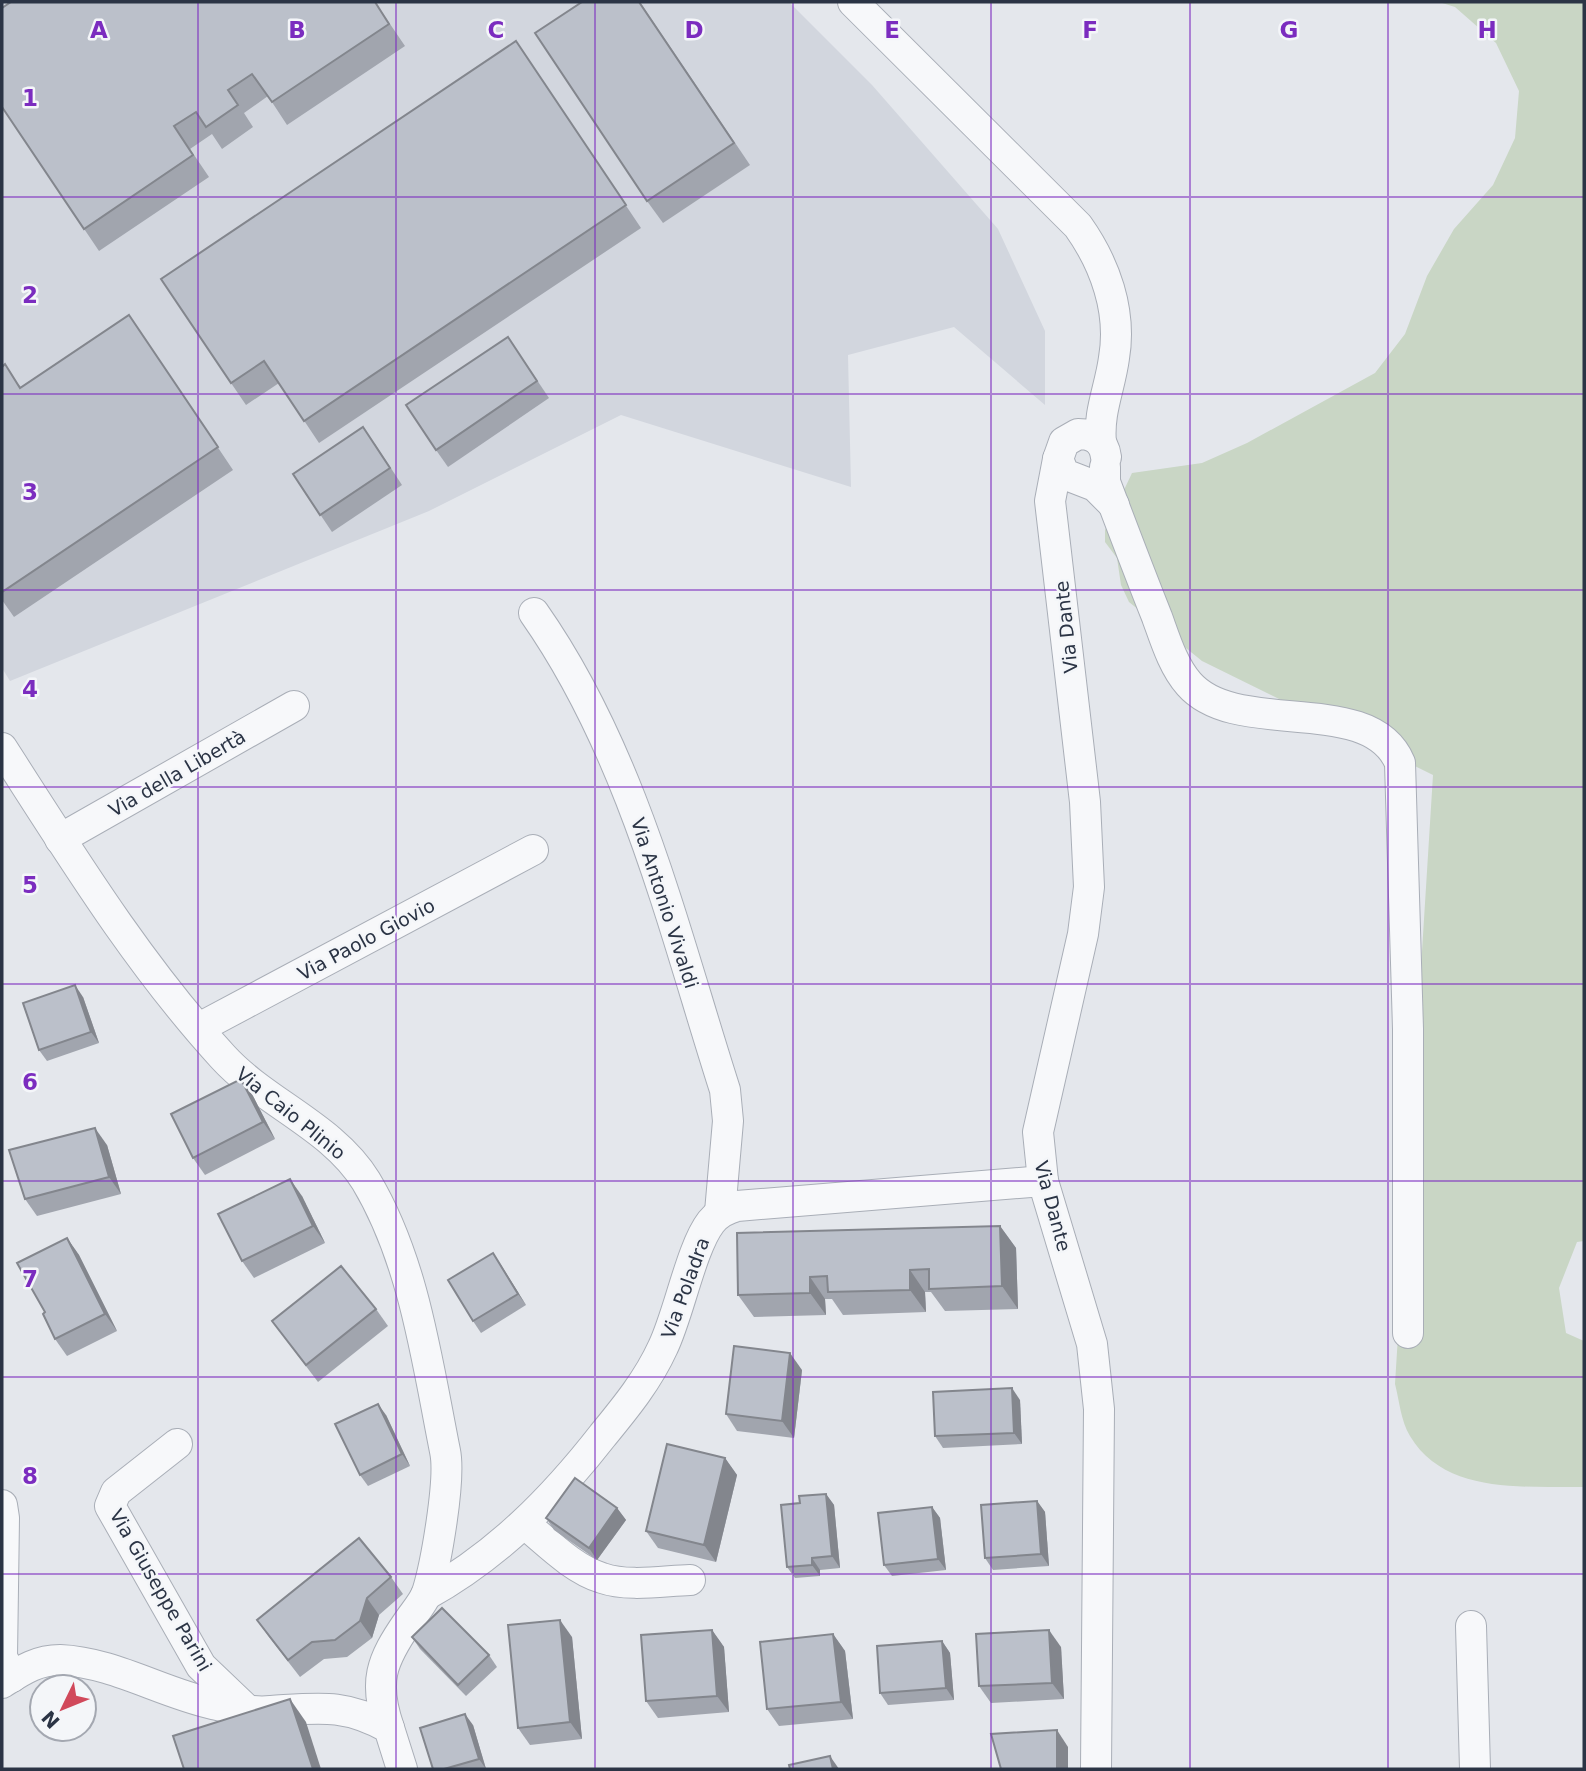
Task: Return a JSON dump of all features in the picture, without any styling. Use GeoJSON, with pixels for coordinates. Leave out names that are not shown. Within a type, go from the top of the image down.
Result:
{"type":"FeatureCollection","features":[{"type":"Feature","properties":{"kind":"street"},"geometry":{"type":"LineString","coordinates":[[853,2],[1078,226],[1103,271],[1117,326],[1114,359],[1099,423],[1093,468],[1060,502],[1054,521]]}},
{"type":"Feature","properties":{"kind":"street"},"geometry":{"type":"LineString","coordinates":[[1093,468],[1064,474],[1064,448],[1106,390]]}},
{"type":"Feature","properties":{"kind":"street"},"geometry":{"type":"LineString","coordinates":[[1064,448],[1087,434],[1093,468],[1105,482],[1171,654],[1189,685],[1229,709],[1325,719],[1374,734],[1390,746],[1400,763],[1408,1029],[1408,1333]]}},
{"type":"Feature","properties":{"kind":"street","name":"Via Dante"},"geometry":{"type":"LineString","coordinates":[[1064,448],[1050,492],[1085,802],[1089,887],[1083,934],[1038,1132],[1043,1181],[1092,1344],[1099,1409],[1096,1769]]}},
{"type":"Feature","properties":{"kind":"street","name":"Via Antonio Vivaldi"},"geometry":{"type":"LineString","coordinates":[[534,613],[566,659],[624,776],[725,1090],[728,1121],[720,1212]]}},
{"type":"Feature","properties":{"kind":"street","name":"Via della Libertà"},"geometry":{"type":"LineString","coordinates":[[61,839],[294,706]]}},
{"type":"Feature","properties":{"kind":"street","name":"Via Caio Plinio"},"geometry":{"type":"LineString","coordinates":[[2,748],[146,967],[245,1077],[345,1155],[364,1178],[390,1233],[421,1330],[447,1458],[444,1500],[426,1595],[384,1661],[380,1679],[380,1701],[401,1769]]}},
{"type":"Feature","properties":{"kind":"street","name":"Via Paolo Giovio"},"geometry":{"type":"LineString","coordinates":[[199,1028],[534,850]]}},
{"type":"Feature","properties":{"kind":"street"},"geometry":{"type":"LineString","coordinates":[[720,1212],[737,1206],[1043,1181]]}},
{"type":"Feature","properties":{"kind":"street","name":"Via Poladra"},"geometry":{"type":"LineString","coordinates":[[426,1595],[475,1566],[525,1524],[578,1466],[652,1370],[670,1334],[706,1228],[720,1212]]}},
{"type":"Feature","properties":{"kind":"street","name":"Via Giuseppe Parini"},"geometry":{"type":"LineString","coordinates":[[177,1444],[116,1492],[110,1506],[201,1666],[247,1710]]}},
{"type":"Feature","properties":{"kind":"street"},"geometry":{"type":"LineString","coordinates":[[2,1505],[2,1657],[7,1680],[31,1664],[57,1660],[84,1662],[211,1703],[269,1712],[331,1707],[357,1713],[389,1728]]}},
{"type":"Feature","properties":{"kind":"street"},"geometry":{"type":"LineString","coordinates":[[525,1524],[561,1555],[600,1578],[624,1582],[690,1580]]}},
{"type":"Feature","properties":{"kind":"street"},"geometry":{"type":"LineString","coordinates":[[1471,1626],[1475,1769]]}},
{"type":"Feature","properties":{"kind":"shaded area"},"geometry":{"type":"Polygon","coordinates":[[[2,2],[789,2],[872,85],[998,229],[1045,331],[1045,405],[954,327],[848,355],[851,487],[621,415],[429,511],[10,681],[2,668],[2,2]]]}},
{"type":"Feature","properties":{"kind":"green space"},"geometry":{"type":"Polygon","coordinates":[[[1439,2],[1584,2],[1584,1241],[1577,1242],[1559,1288],[1566,1333],[1584,1341],[1584,1487],[1488,1483],[1465,1478],[1444,1469],[1425,1455],[1410,1436],[1402,1417],[1395,1384],[1433,775],[1202,661],[1129,602],[1121,585],[1117,558],[1105,542],[1105,530],[1132,473],[1202,463],[1247,443],[1375,373],[1405,334],[1427,276],[1454,229],[1493,185],[1515,138],[1519,91],[1496,43],[1455,7],[1439,2]]]}},
{"type":"Feature","properties":{"kind":"building"},"geometry":{"type":"Polygon","coordinates":[[[11,2],[375,2],[389,24],[272,102],[252,74],[228,90],[238,105],[206,127],[196,112],[174,126],[193,155],[84,229],[2,107],[2,8],[11,2]]]}},
{"type":"Feature","properties":{"kind":"building"},"geometry":{"type":"Polygon","coordinates":[[[582,2],[639,2],[734,143],[647,201],[535,33],[582,2]]]}},
{"type":"Feature","properties":{"kind":"building"},"geometry":{"type":"Polygon","coordinates":[[[516,41],[626,205],[304,421],[264,361],[231,383],[161,279],[516,41]]]}},
{"type":"Feature","properties":{"kind":"building"},"geometry":{"type":"Polygon","coordinates":[[[129,315],[218,447],[2,592],[2,367],[5,364],[20,388],[129,315]]]}},
{"type":"Feature","properties":{"kind":"building"},"geometry":{"type":"Polygon","coordinates":[[[508,337],[537,381],[436,450],[406,405],[508,337]]]}},
{"type":"Feature","properties":{"kind":"building"},"geometry":{"type":"Polygon","coordinates":[[[363,427],[390,468],[320,515],[293,474],[363,427]]]}},
{"type":"Feature","properties":{"kind":"building"},"geometry":{"type":"Polygon","coordinates":[[[75,985],[91,1032],[39,1050],[23,1003],[75,985]]]}},
{"type":"Feature","properties":{"kind":"building"},"geometry":{"type":"Polygon","coordinates":[[[241,1079],[263,1122],[193,1158],[171,1114],[241,1079]]]}},
{"type":"Feature","properties":{"kind":"building"},"geometry":{"type":"Polygon","coordinates":[[[95,1128],[109,1177],[25,1199],[9,1150],[95,1128]]]}},
{"type":"Feature","properties":{"kind":"building"},"geometry":{"type":"Polygon","coordinates":[[[290,1179],[313,1226],[242,1261],[218,1214],[290,1179]]]}},
{"type":"Feature","properties":{"kind":"building"},"geometry":{"type":"Polygon","coordinates":[[[1000,1226],[1002,1286],[929,1289],[929,1269],[910,1270],[910,1290],[828,1292],[827,1276],[810,1277],[810,1293],[738,1295],[737,1233],[1000,1226]]]}},
{"type":"Feature","properties":{"kind":"building"},"geometry":{"type":"Polygon","coordinates":[[[67,1238],[105,1314],[55,1339],[43,1314],[45,1312],[17,1263],[67,1238]]]}},
{"type":"Feature","properties":{"kind":"building"},"geometry":{"type":"Polygon","coordinates":[[[493,1253],[518,1294],[473,1321],[448,1280],[493,1253]]]}},
{"type":"Feature","properties":{"kind":"building"},"geometry":{"type":"Polygon","coordinates":[[[341,1266],[376,1309],[306,1365],[272,1321],[341,1266]]]}},
{"type":"Feature","properties":{"kind":"building"},"geometry":{"type":"Polygon","coordinates":[[[734,1346],[790,1353],[782,1421],[726,1414],[734,1346]]]}},
{"type":"Feature","properties":{"kind":"building"},"geometry":{"type":"Polygon","coordinates":[[[1012,1388],[1014,1433],[935,1436],[933,1392],[1012,1388]]]}},
{"type":"Feature","properties":{"kind":"building"},"geometry":{"type":"Polygon","coordinates":[[[378,1404],[402,1454],[360,1475],[335,1424],[378,1404]]]}},
{"type":"Feature","properties":{"kind":"building"},"geometry":{"type":"Polygon","coordinates":[[[667,1444],[725,1458],[704,1545],[646,1531],[667,1444]]]}},
{"type":"Feature","properties":{"kind":"building"},"geometry":{"type":"Polygon","coordinates":[[[575,1478],[617,1508],[589,1548],[546,1518],[575,1478]]]}},
{"type":"Feature","properties":{"kind":"building"},"geometry":{"type":"Polygon","coordinates":[[[826,1494],[832,1556],[812,1558],[812,1565],[787,1567],[781,1505],[800,1503],[799,1496],[826,1494]]]}},
{"type":"Feature","properties":{"kind":"building"},"geometry":{"type":"Polygon","coordinates":[[[1037,1501],[1041,1554],[985,1558],[981,1505],[1037,1501]]]}},
{"type":"Feature","properties":{"kind":"building"},"geometry":{"type":"Polygon","coordinates":[[[932,1507],[938,1559],[884,1565],[878,1513],[932,1507]]]}},
{"type":"Feature","properties":{"kind":"building"},"geometry":{"type":"Polygon","coordinates":[[[359,1538],[391,1577],[367,1598],[360,1621],[335,1640],[312,1642],[288,1660],[257,1620],[359,1538]]]}},
{"type":"Feature","properties":{"kind":"building"},"geometry":{"type":"Polygon","coordinates":[[[442,1608],[489,1655],[458,1685],[412,1637],[442,1608]]]}},
{"type":"Feature","properties":{"kind":"building"},"geometry":{"type":"Polygon","coordinates":[[[560,1620],[570,1722],[518,1728],[508,1625],[560,1620]]]}},
{"type":"Feature","properties":{"kind":"building"},"geometry":{"type":"Polygon","coordinates":[[[712,1630],[717,1696],[646,1701],[641,1635],[712,1630]]]}},
{"type":"Feature","properties":{"kind":"building"},"geometry":{"type":"Polygon","coordinates":[[[1049,1630],[1052,1683],[979,1686],[976,1634],[1049,1630]]]}},
{"type":"Feature","properties":{"kind":"building"},"geometry":{"type":"Polygon","coordinates":[[[833,1634],[841,1702],[767,1709],[760,1642],[833,1634]]]}},
{"type":"Feature","properties":{"kind":"building"},"geometry":{"type":"Polygon","coordinates":[[[942,1641],[946,1688],[880,1693],[877,1646],[942,1641]]]}},
{"type":"Feature","properties":{"kind":"building"},"geometry":{"type":"Polygon","coordinates":[[[290,1699],[313,1769],[184,1769],[173,1736],[290,1699]]]}},
{"type":"Feature","properties":{"kind":"building"},"geometry":{"type":"Polygon","coordinates":[[[465,1714],[479,1759],[444,1769],[433,1769],[420,1728],[465,1714]]]}},
{"type":"Feature","properties":{"kind":"building"},"geometry":{"type":"Polygon","coordinates":[[[1057,1730],[1057,1769],[1001,1769],[991,1734],[1057,1730]]]}},
{"type":"Feature","properties":{"kind":"building"},"geometry":{"type":"Polygon","coordinates":[[[830,1756],[833,1769],[790,1769],[789,1765],[830,1756]]]}}]}
